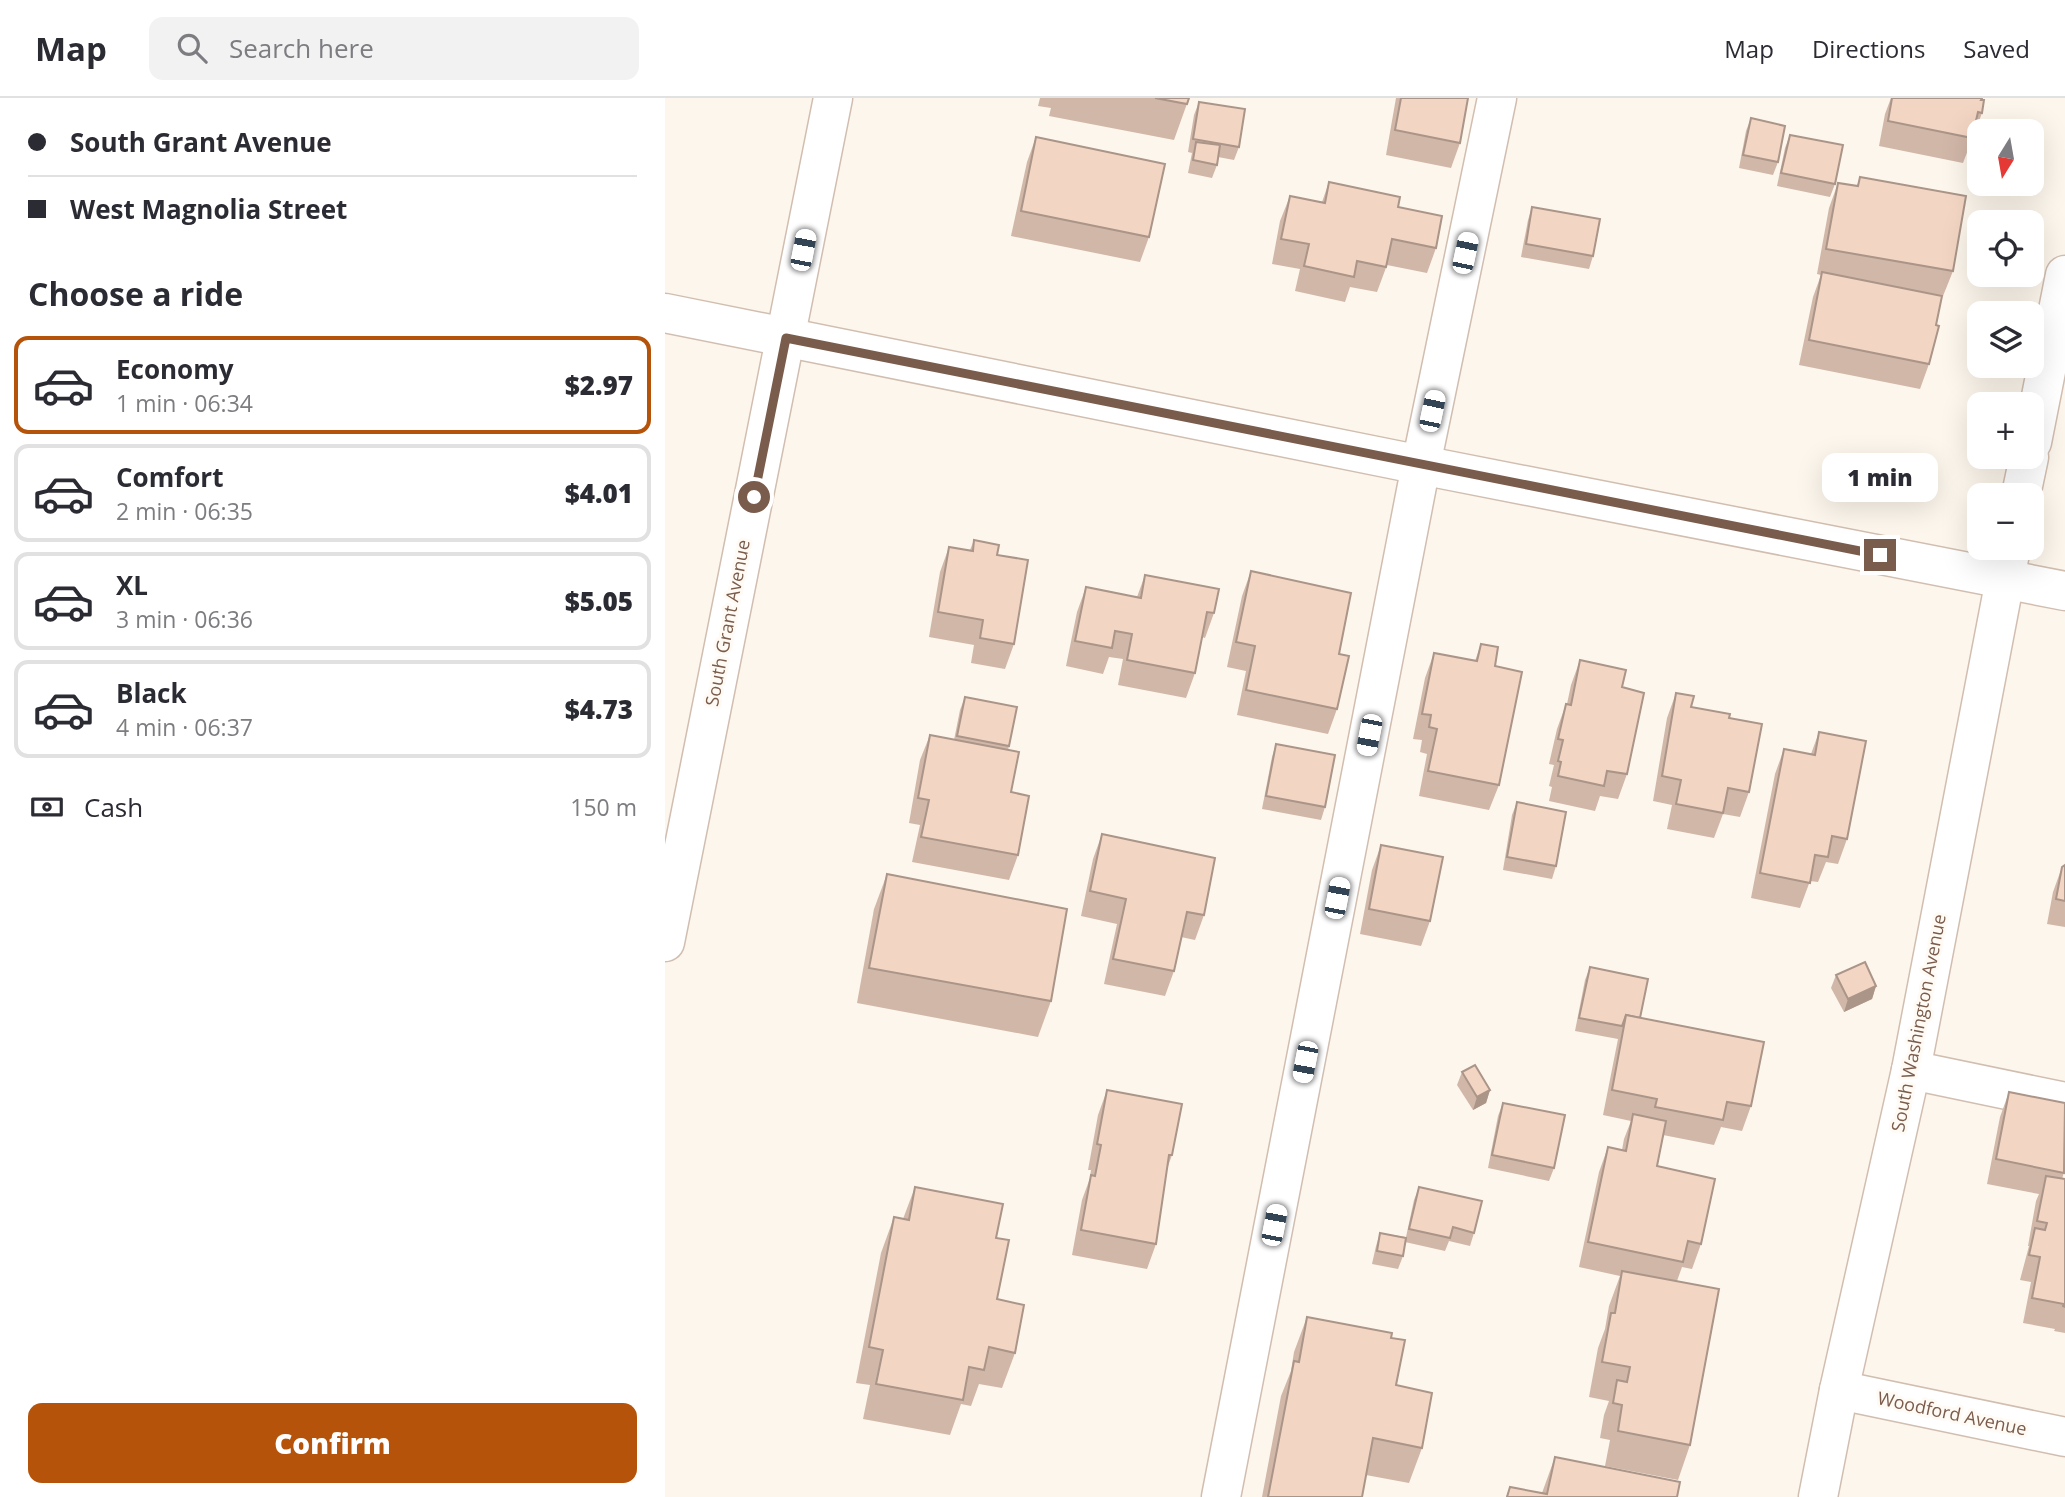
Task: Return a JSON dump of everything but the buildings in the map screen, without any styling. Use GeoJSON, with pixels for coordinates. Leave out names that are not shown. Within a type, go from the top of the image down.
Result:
{"type":"FeatureCollection","features":[{"type":"Feature","properties":{"kind":"street","name":"South Grant Avenue"},"geometry":{"type":"LineString","coordinates":[[665,942],[832,98]]}},
{"type":"Feature","properties":{"kind":"street"},"geometry":{"type":"LineString","coordinates":[[1221,1497],[1421,465],[1497,98]]}},
{"type":"Feature","properties":{"kind":"street"},"geometry":{"type":"LineString","coordinates":[[2042,392],[2065,275]]}},
{"type":"Feature","properties":{"kind":"street"},"geometry":{"type":"LineString","coordinates":[[665,313],[1421,465],[2008,564],[2065,591]]}},
{"type":"Feature","properties":{"kind":"street","name":"South Washington Avenue"},"geometry":{"type":"LineString","coordinates":[[1818,1497],[1839,1390],[1911,1070],[2008,564]]}},
{"type":"Feature","properties":{"kind":"street"},"geometry":{"type":"LineString","coordinates":[[1911,1070],[2065,1102]]}},
{"type":"Feature","properties":{"kind":"street","name":"Woodford Avenue"},"geometry":{"type":"LineString","coordinates":[[1839,1390],[2065,1437]]}},
{"type":"Feature","properties":{"kind":"route"},"geometry":{"type":"LineString","coordinates":[[754,497],[786,338],[1880,555]]}}]}
